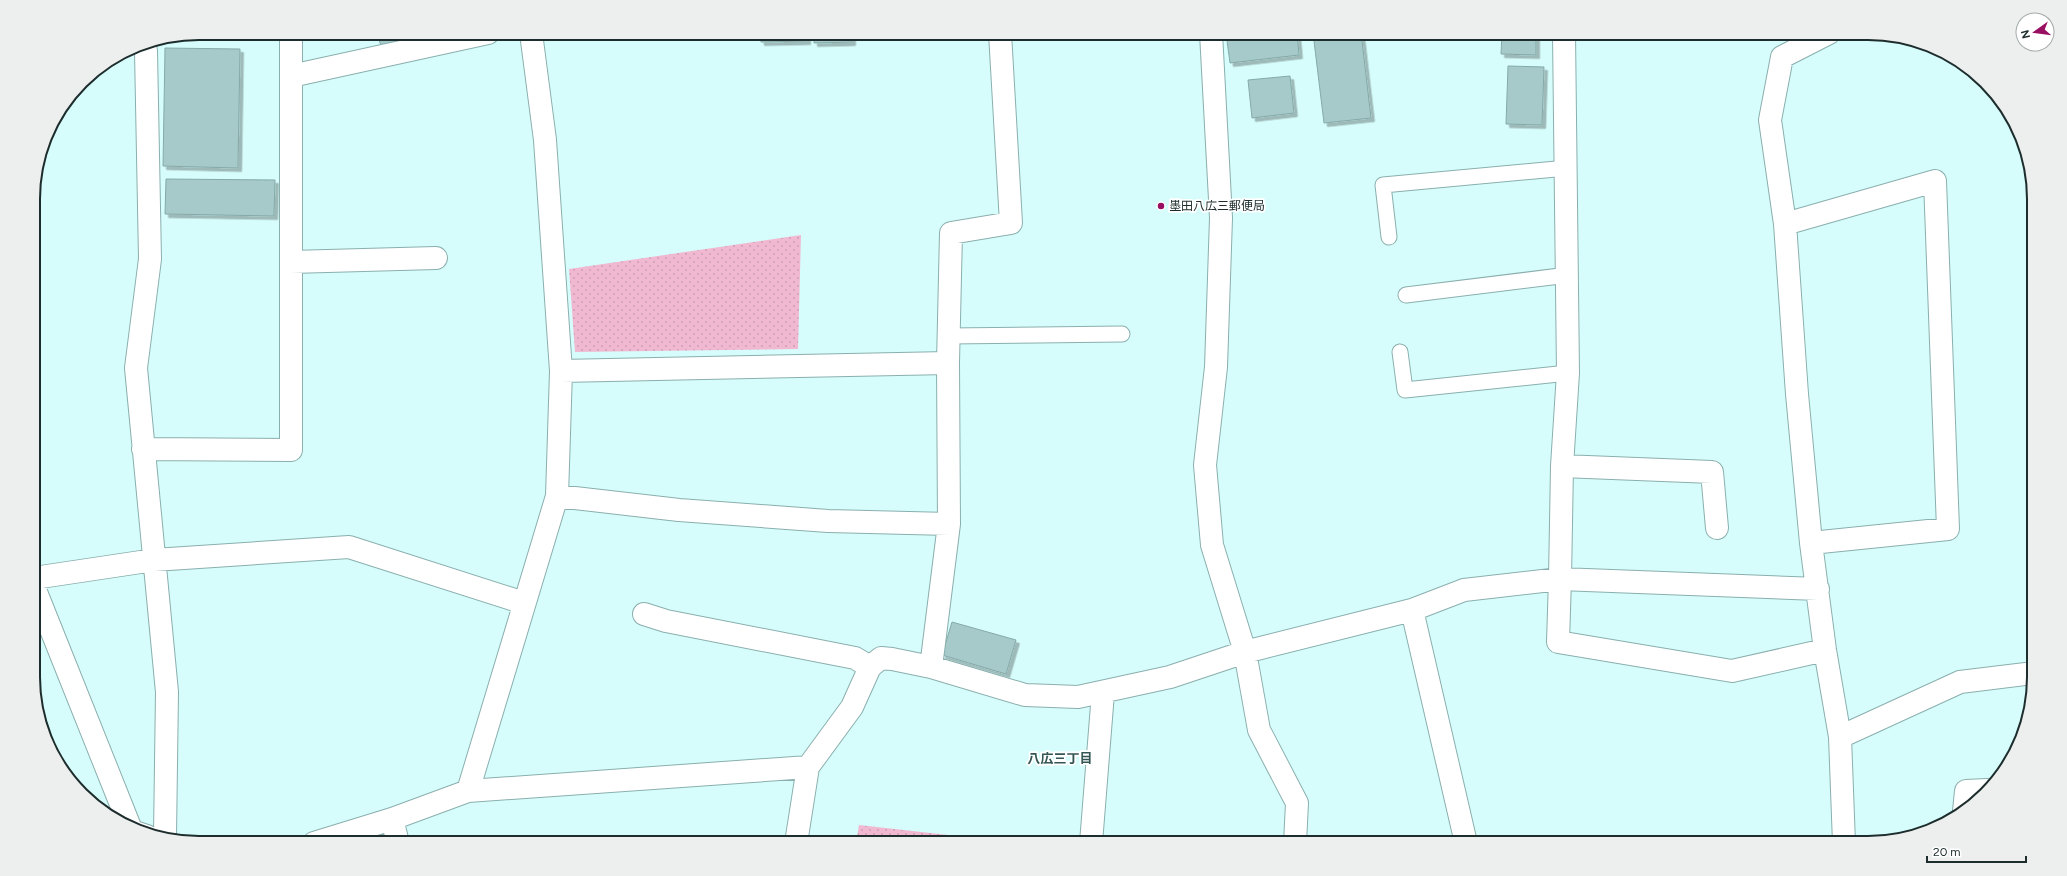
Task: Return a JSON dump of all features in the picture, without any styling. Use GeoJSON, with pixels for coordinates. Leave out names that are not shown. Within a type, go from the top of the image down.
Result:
{"type":"FeatureCollection","features":[{"type":"Feature","properties":{"kind":"street"},"geometry":{"type":"LineString","coordinates":[[143,449],[292,450],[291,40]]}},
{"type":"Feature","properties":{"kind":"street"},"geometry":{"type":"LineString","coordinates":[[291,76],[456,40]]}},
{"type":"Feature","properties":{"kind":"street"},"geometry":{"type":"LineString","coordinates":[[468,791],[556,496],[561,371],[545,140],[533,40]]}},
{"type":"Feature","properties":{"kind":"street"},"geometry":{"type":"LineString","coordinates":[[931,667],[949,524],[948,336],[951,232],[1011,223],[1001,40]]}},
{"type":"Feature","properties":{"kind":"street"},"geometry":{"type":"LineString","coordinates":[[1211,40],[1221,218],[1216,368],[1205,465],[1212,545],[1245,652],[1259,730],[1297,803],[1295,836]]}},
{"type":"Feature","properties":{"kind":"street"},"geometry":{"type":"LineString","coordinates":[[1564,40],[1567,168],[1568,373],[1562,466],[1558,642],[1732,671],[1826,650]]}},
{"type":"Feature","properties":{"kind":"street"},"geometry":{"type":"LineString","coordinates":[[1816,40],[1782,58],[1770,120],[1785,224],[1797,394],[1811,543],[1840,737],[1844,836]]}},
{"type":"Feature","properties":{"kind":"street"},"geometry":{"type":"LineString","coordinates":[[145,49],[150,259],[136,368],[167,692],[165,832]]}},
{"type":"Feature","properties":{"kind":"street"},"geometry":{"type":"LineString","coordinates":[[1785,224],[1935,180],[1948,529],[1811,543]]}},
{"type":"Feature","properties":{"kind":"street"},"geometry":{"type":"LineString","coordinates":[[292,262],[436,258]]}},
{"type":"Feature","properties":{"kind":"street"},"geometry":{"type":"LineString","coordinates":[[561,371],[948,363]]}},
{"type":"Feature","properties":{"kind":"street"},"geometry":{"type":"LineString","coordinates":[[1562,466],[1712,472],[1717,528]]}},
{"type":"Feature","properties":{"kind":"street"},"geometry":{"type":"LineString","coordinates":[[556,496],[679,510],[820,520],[949,524]]}},
{"type":"Feature","properties":{"kind":"street"},"geometry":{"type":"LineString","coordinates":[[40,577],[154,560],[349,547],[524,603]]}},
{"type":"Feature","properties":{"kind":"street"},"geometry":{"type":"LineString","coordinates":[[797,836],[808,767],[852,707],[870,667],[881,658],[931,667],[1025,695],[1078,697],[1103,693],[1170,677],[1245,652],[1412,610],[1464,590],[1560,578],[1818,589]]}},
{"type":"Feature","properties":{"kind":"street"},"geometry":{"type":"LineString","coordinates":[[40,600],[134,822]]}},
{"type":"Feature","properties":{"kind":"street"},"geometry":{"type":"LineString","coordinates":[[1412,610],[1464,836]]}},
{"type":"Feature","properties":{"kind":"street"},"geometry":{"type":"LineString","coordinates":[[644,614],[666,621],[855,658],[870,667]]}},
{"type":"Feature","properties":{"kind":"street"},"geometry":{"type":"LineString","coordinates":[[1840,737],[1960,682],[2027,673]]}},
{"type":"Feature","properties":{"kind":"street"},"geometry":{"type":"LineString","coordinates":[[1092,836],[1103,693]]}},
{"type":"Feature","properties":{"kind":"street"},"geometry":{"type":"LineString","coordinates":[[337,836],[392,819],[468,791],[808,767]]}},
{"type":"Feature","properties":{"kind":"street"},"geometry":{"type":"LineString","coordinates":[[1965,803],[1966,791],[1979,790]]}},
{"type":"Feature","properties":{"kind":"street"},"geometry":{"type":"LineString","coordinates":[[392,819],[396,836]]}},
{"type":"Feature","properties":{"kind":"lane"},"geometry":{"type":"LineString","coordinates":[[1389,237],[1383,185],[1567,168]]}},
{"type":"Feature","properties":{"kind":"lane"},"geometry":{"type":"LineString","coordinates":[[1406,295],[1568,275]]}},
{"type":"Feature","properties":{"kind":"lane"},"geometry":{"type":"LineString","coordinates":[[948,336],[1122,334]]}},
{"type":"Feature","properties":{"kind":"lane"},"geometry":{"type":"LineString","coordinates":[[1400,352],[1405,390],[1568,373]]}},
{"type":"Feature","properties":{"kind":"shaded area"},"geometry":{"type":"Polygon","coordinates":[[[801,235],[798,349],[575,352],[569,269],[801,235]]]}},
{"type":"Feature","properties":{"kind":"shaded area"},"geometry":{"type":"Polygon","coordinates":[[[859,825],[957,836],[857,836],[859,825]]]}},
{"type":"Feature","properties":{"kind":"building"},"geometry":{"type":"Polygon","coordinates":[[[379,40],[404,40],[381,46],[379,40]]]}},
{"type":"Feature","properties":{"kind":"building"},"geometry":{"type":"Polygon","coordinates":[[[761,40],[807,40],[807,41],[761,42],[761,40]]]}},
{"type":"Feature","properties":{"kind":"building"},"geometry":{"type":"Polygon","coordinates":[[[814,40],[852,40],[852,42],[814,43],[814,40]]]}},
{"type":"Feature","properties":{"kind":"building"},"geometry":{"type":"Polygon","coordinates":[[[1227,40],[1298,40],[1299,55],[1230,63],[1227,40]]]}},
{"type":"Feature","properties":{"kind":"building"},"geometry":{"type":"Polygon","coordinates":[[[1314,40],[1362,40],[1371,118],[1324,123],[1314,40]]]}},
{"type":"Feature","properties":{"kind":"building"},"geometry":{"type":"Polygon","coordinates":[[[1502,40],[1536,40],[1536,55],[1501,54],[1502,40]]]}},
{"type":"Feature","properties":{"kind":"building"},"geometry":{"type":"Polygon","coordinates":[[[165,48],[240,49],[238,168],[163,166],[165,48]]]}},
{"type":"Feature","properties":{"kind":"building"},"geometry":{"type":"Polygon","coordinates":[[[1508,66],[1544,67],[1542,125],[1506,124],[1508,66]]]}},
{"type":"Feature","properties":{"kind":"building"},"geometry":{"type":"Polygon","coordinates":[[[1290,76],[1294,113],[1252,118],[1248,80],[1290,76]]]}},
{"type":"Feature","properties":{"kind":"building"},"geometry":{"type":"Polygon","coordinates":[[[166,179],[275,180],[274,216],[165,214],[166,179]]]}},
{"type":"Feature","properties":{"kind":"building"},"geometry":{"type":"Polygon","coordinates":[[[952,622],[1016,640],[1006,674],[942,655],[952,622]]]}},
{"type":"Feature","properties":{"kind":"place","name":"墨田八広三郵便局"},"geometry":{"type":"Point","coordinates":[1161,206]}},
{"type":"Feature","properties":{"kind":"district","name":"八広三丁目"},"geometry":{"type":"Point","coordinates":[1060,758]}}]}
